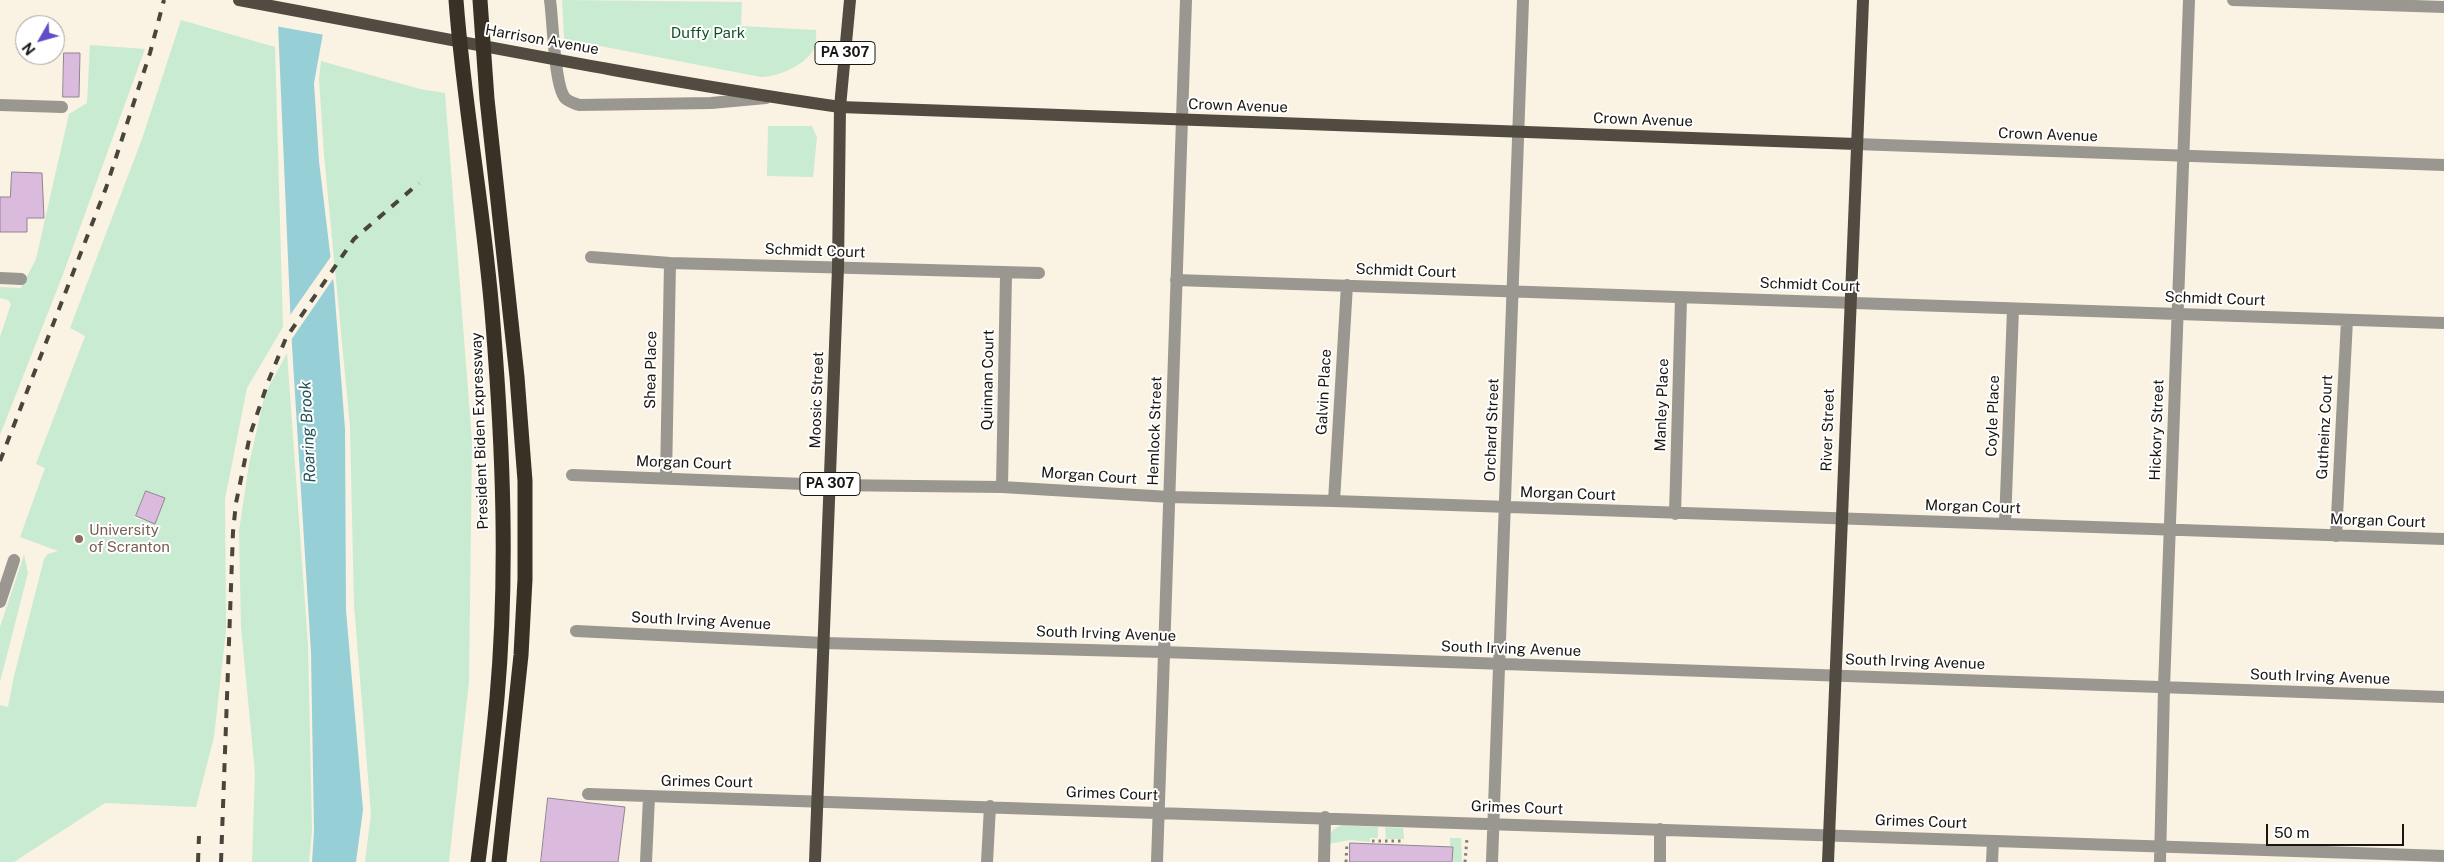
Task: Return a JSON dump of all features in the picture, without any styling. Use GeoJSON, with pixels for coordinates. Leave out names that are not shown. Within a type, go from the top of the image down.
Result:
{"type":"FeatureCollection","features":[{"type":"Feature","properties":{"kind":"highway","name":"President Biden Expressway"},"geometry":{"type":"LineString","coordinates":[[456,0],[464,86],[493,323],[502,493],[502,594],[497,697],[478,862]]}},
{"type":"Feature","properties":{"kind":"highway"},"geometry":{"type":"LineString","coordinates":[[480,0],[486,98],[517,377],[525,489],[525,579],[521,655],[499,862]]}},
{"type":"Feature","properties":{"kind":"main road","name":"Harrison Avenue"},"geometry":{"type":"LineString","coordinates":[[239,0],[515,52],[775,98],[840,107]]}},
{"type":"Feature","properties":{"kind":"main road","name":"Moosic Street"},"geometry":{"type":"LineString","coordinates":[[815,862],[838,268],[840,107],[850,0]]}},
{"type":"Feature","properties":{"kind":"main road","name":"River Street"},"geometry":{"type":"LineString","coordinates":[[1828,862],[1863,0]]}},
{"type":"Feature","properties":{"kind":"main road","name":"Crown Avenue"},"geometry":{"type":"LineString","coordinates":[[840,107],[1856,144]]}},
{"type":"Feature","properties":{"kind":"street"},"geometry":{"type":"LineString","coordinates":[[550,0],[556,59],[562,92],[566,98],[579,105],[711,103],[775,98]]}},
{"type":"Feature","properties":{"kind":"street","name":"Hemlock Street"},"geometry":{"type":"LineString","coordinates":[[1157,862],[1186,0]]}},
{"type":"Feature","properties":{"kind":"street","name":"Orchard Street"},"geometry":{"type":"LineString","coordinates":[[1492,862],[1523,0]]}},
{"type":"Feature","properties":{"kind":"street","name":"Hickory Street"},"geometry":{"type":"LineString","coordinates":[[2160,862],[2164,688],[2189,0]]}},
{"type":"Feature","properties":{"kind":"street"},"geometry":{"type":"LineString","coordinates":[[2232,0],[2360,2],[2444,7]]}},
{"type":"Feature","properties":{"kind":"street"},"geometry":{"type":"LineString","coordinates":[[0,105],[62,107]]}},
{"type":"Feature","properties":{"kind":"street","name":"Crown Avenue"},"geometry":{"type":"LineString","coordinates":[[1856,144],[2444,165]]}},
{"type":"Feature","properties":{"kind":"street","name":"Schmidt Court"},"geometry":{"type":"LineString","coordinates":[[591,257],[670,263],[1006,274],[1039,273]]}},
{"type":"Feature","properties":{"kind":"street","name":"Shea Place"},"geometry":{"type":"LineString","coordinates":[[666,478],[670,263]]}},
{"type":"Feature","properties":{"kind":"street","name":"Quinnan Court"},"geometry":{"type":"LineString","coordinates":[[1002,487],[1006,274]]}},
{"type":"Feature","properties":{"kind":"street"},"geometry":{"type":"LineString","coordinates":[[0,278],[21,279]]}},
{"type":"Feature","properties":{"kind":"street","name":"Schmidt Court"},"geometry":{"type":"LineString","coordinates":[[1176,280],[2444,323]]}},
{"type":"Feature","properties":{"kind":"street","name":"Galvin Place"},"geometry":{"type":"LineString","coordinates":[[1334,501],[1347,285]]}},
{"type":"Feature","properties":{"kind":"street","name":"Manley Place"},"geometry":{"type":"LineString","coordinates":[[1675,514],[1682,298]]}},
{"type":"Feature","properties":{"kind":"street","name":"Coyle Place"},"geometry":{"type":"LineString","coordinates":[[2005,524],[2013,309]]}},
{"type":"Feature","properties":{"kind":"street","name":"Gutheinz Court"},"geometry":{"type":"LineString","coordinates":[[2336,536],[2347,320]]}},
{"type":"Feature","properties":{"kind":"street","name":"Morgan Court"},"geometry":{"type":"LineString","coordinates":[[572,475],[830,484],[1002,487],[1170,497],[2444,539]]}},
{"type":"Feature","properties":{"kind":"street"},"geometry":{"type":"LineString","coordinates":[[0,602],[14,560]]}},
{"type":"Feature","properties":{"kind":"street","name":"South Irving Avenue"},"geometry":{"type":"LineString","coordinates":[[576,631],[824,643],[1164,652],[2444,698]]}},
{"type":"Feature","properties":{"kind":"street","name":"Grimes Court"},"geometry":{"type":"LineString","coordinates":[[588,794],[818,800],[2161,846],[2326,856],[2444,856]]}},
{"type":"Feature","properties":{"kind":"street"},"geometry":{"type":"LineString","coordinates":[[646,862],[649,797]]}},
{"type":"Feature","properties":{"kind":"street"},"geometry":{"type":"LineString","coordinates":[[988,862],[990,806]]}},
{"type":"Feature","properties":{"kind":"street"},"geometry":{"type":"LineString","coordinates":[[1324,862],[1325,817]]}},
{"type":"Feature","properties":{"kind":"street"},"geometry":{"type":"LineString","coordinates":[[1660,829],[1660,862]]}},
{"type":"Feature","properties":{"kind":"street"},"geometry":{"type":"LineString","coordinates":[[1992,862],[1993,841]]}},
{"type":"Feature","properties":{"kind":"path"},"geometry":{"type":"LineString","coordinates":[[1465,862],[1467,834]]}},
{"type":"Feature","properties":{"kind":"path"},"geometry":{"type":"LineString","coordinates":[[1372,841],[1403,841]]}},
{"type":"Feature","properties":{"kind":"path"},"geometry":{"type":"LineString","coordinates":[[1346,862],[1347,843]]}},
{"type":"Feature","properties":{"kind":"green space","name":"Duffy Park"},"geometry":{"type":"Polygon","coordinates":[[[562,0],[742,2],[741,26],[816,30],[816,42],[812,52],[800,64],[776,75],[761,77],[564,39],[562,0]]]}},
{"type":"Feature","properties":{"kind":"green space"},"geometry":{"type":"Polygon","coordinates":[[[181,20],[275,47],[283,327],[247,388],[225,499],[226,630],[214,737],[196,807],[105,803],[14,862],[0,862],[0,705],[8,707],[44,559],[48,554],[58,551],[20,537],[45,468],[36,464],[85,336],[70,328],[142,139],[181,20]],[[146,491],[135,518],[155,523],[165,499],[146,491]]]}},
{"type":"Feature","properties":{"kind":"green space"},"geometry":{"type":"Polygon","coordinates":[[[90,45],[145,49],[62,277],[0,435],[0,337],[11,304],[8,300],[0,298],[0,287],[21,288],[36,259],[69,114],[87,103],[90,45]]]}},
{"type":"Feature","properties":{"kind":"green space"},"geometry":{"type":"Polygon","coordinates":[[[321,61],[420,89],[445,93],[472,442],[469,681],[449,862],[365,862],[371,814],[354,605],[350,426],[324,155],[319,79],[321,61]]]}},
{"type":"Feature","properties":{"kind":"green space"},"geometry":{"type":"Polygon","coordinates":[[[768,126],[812,126],[817,137],[813,177],[767,176],[768,126]]]}},
{"type":"Feature","properties":{"kind":"green space"},"geometry":{"type":"Polygon","coordinates":[[[287,353],[308,645],[312,831],[309,862],[252,862],[255,773],[241,627],[239,531],[249,464],[265,394],[287,353]]]}},
{"type":"Feature","properties":{"kind":"green space"},"geometry":{"type":"Polygon","coordinates":[[[24,555],[28,573],[0,682],[0,627],[24,555]]]}},
{"type":"Feature","properties":{"kind":"green space"},"geometry":{"type":"Polygon","coordinates":[[[1343,825],[1378,827],[1378,838],[1370,838],[1370,842],[1350,840],[1328,844],[1332,832],[1343,825]]]}},
{"type":"Feature","properties":{"kind":"green space"},"geometry":{"type":"Polygon","coordinates":[[[1385,827],[1403,828],[1404,839],[1386,839],[1385,827]]]}},
{"type":"Feature","properties":{"kind":"green space"},"geometry":{"type":"Polygon","coordinates":[[[1450,838],[1461,838],[1462,862],[1453,862],[1453,846],[1450,846],[1450,838]]]}},
{"type":"Feature","properties":{"kind":"water","name":"Roaring Brook"},"geometry":{"type":"Polygon","coordinates":[[[277,0],[329,0],[314,83],[319,161],[334,286],[345,429],[346,610],[363,810],[356,862],[312,862],[314,831],[311,653],[291,329],[277,0]]]}},
{"type":"Feature","properties":{"kind":"pier"},"geometry":{"type":"Polygon","coordinates":[[[274,0],[331,0],[325,35],[275,26],[274,0]]]}},
{"type":"Feature","properties":{"kind":"pier"},"geometry":{"type":"Polygon","coordinates":[[[332,255],[335,276],[289,343],[288,318],[332,255]]]}},
{"type":"Feature","properties":{"kind":"building"},"geometry":{"type":"Polygon","coordinates":[[[65,53],[80,53],[79,97],[63,97],[65,53]]]}},
{"type":"Feature","properties":{"kind":"building"},"geometry":{"type":"Polygon","coordinates":[[[12,172],[42,173],[44,218],[27,218],[27,232],[0,232],[0,197],[10,197],[12,172]]]}},
{"type":"Feature","properties":{"kind":"building"},"geometry":{"type":"Polygon","coordinates":[[[146,491],[165,498],[155,524],[136,516],[146,491]]]}},
{"type":"Feature","properties":{"kind":"building"},"geometry":{"type":"Polygon","coordinates":[[[548,798],[625,807],[618,862],[541,862],[548,798]]]}},
{"type":"Feature","properties":{"kind":"building"},"geometry":{"type":"Polygon","coordinates":[[[1350,843],[1453,847],[1452,862],[1350,862],[1350,843]]]}},
{"type":"Feature","properties":{"kind":"railway"},"geometry":{"type":"LineString","coordinates":[[0,461],[106,188],[150,53],[164,0]]}},
{"type":"Feature","properties":{"kind":"railway"},"geometry":{"type":"LineString","coordinates":[[221,862],[233,532],[236,503],[250,435],[268,382],[286,338],[354,239],[419,183]]}},
{"type":"Feature","properties":{"kind":"railway"},"geometry":{"type":"LineString","coordinates":[[198,862],[199,836]]}},
{"type":"Feature","properties":{"kind":"place","name":"University of Scranton"},"geometry":{"type":"Point","coordinates":[79,539]}}]}
